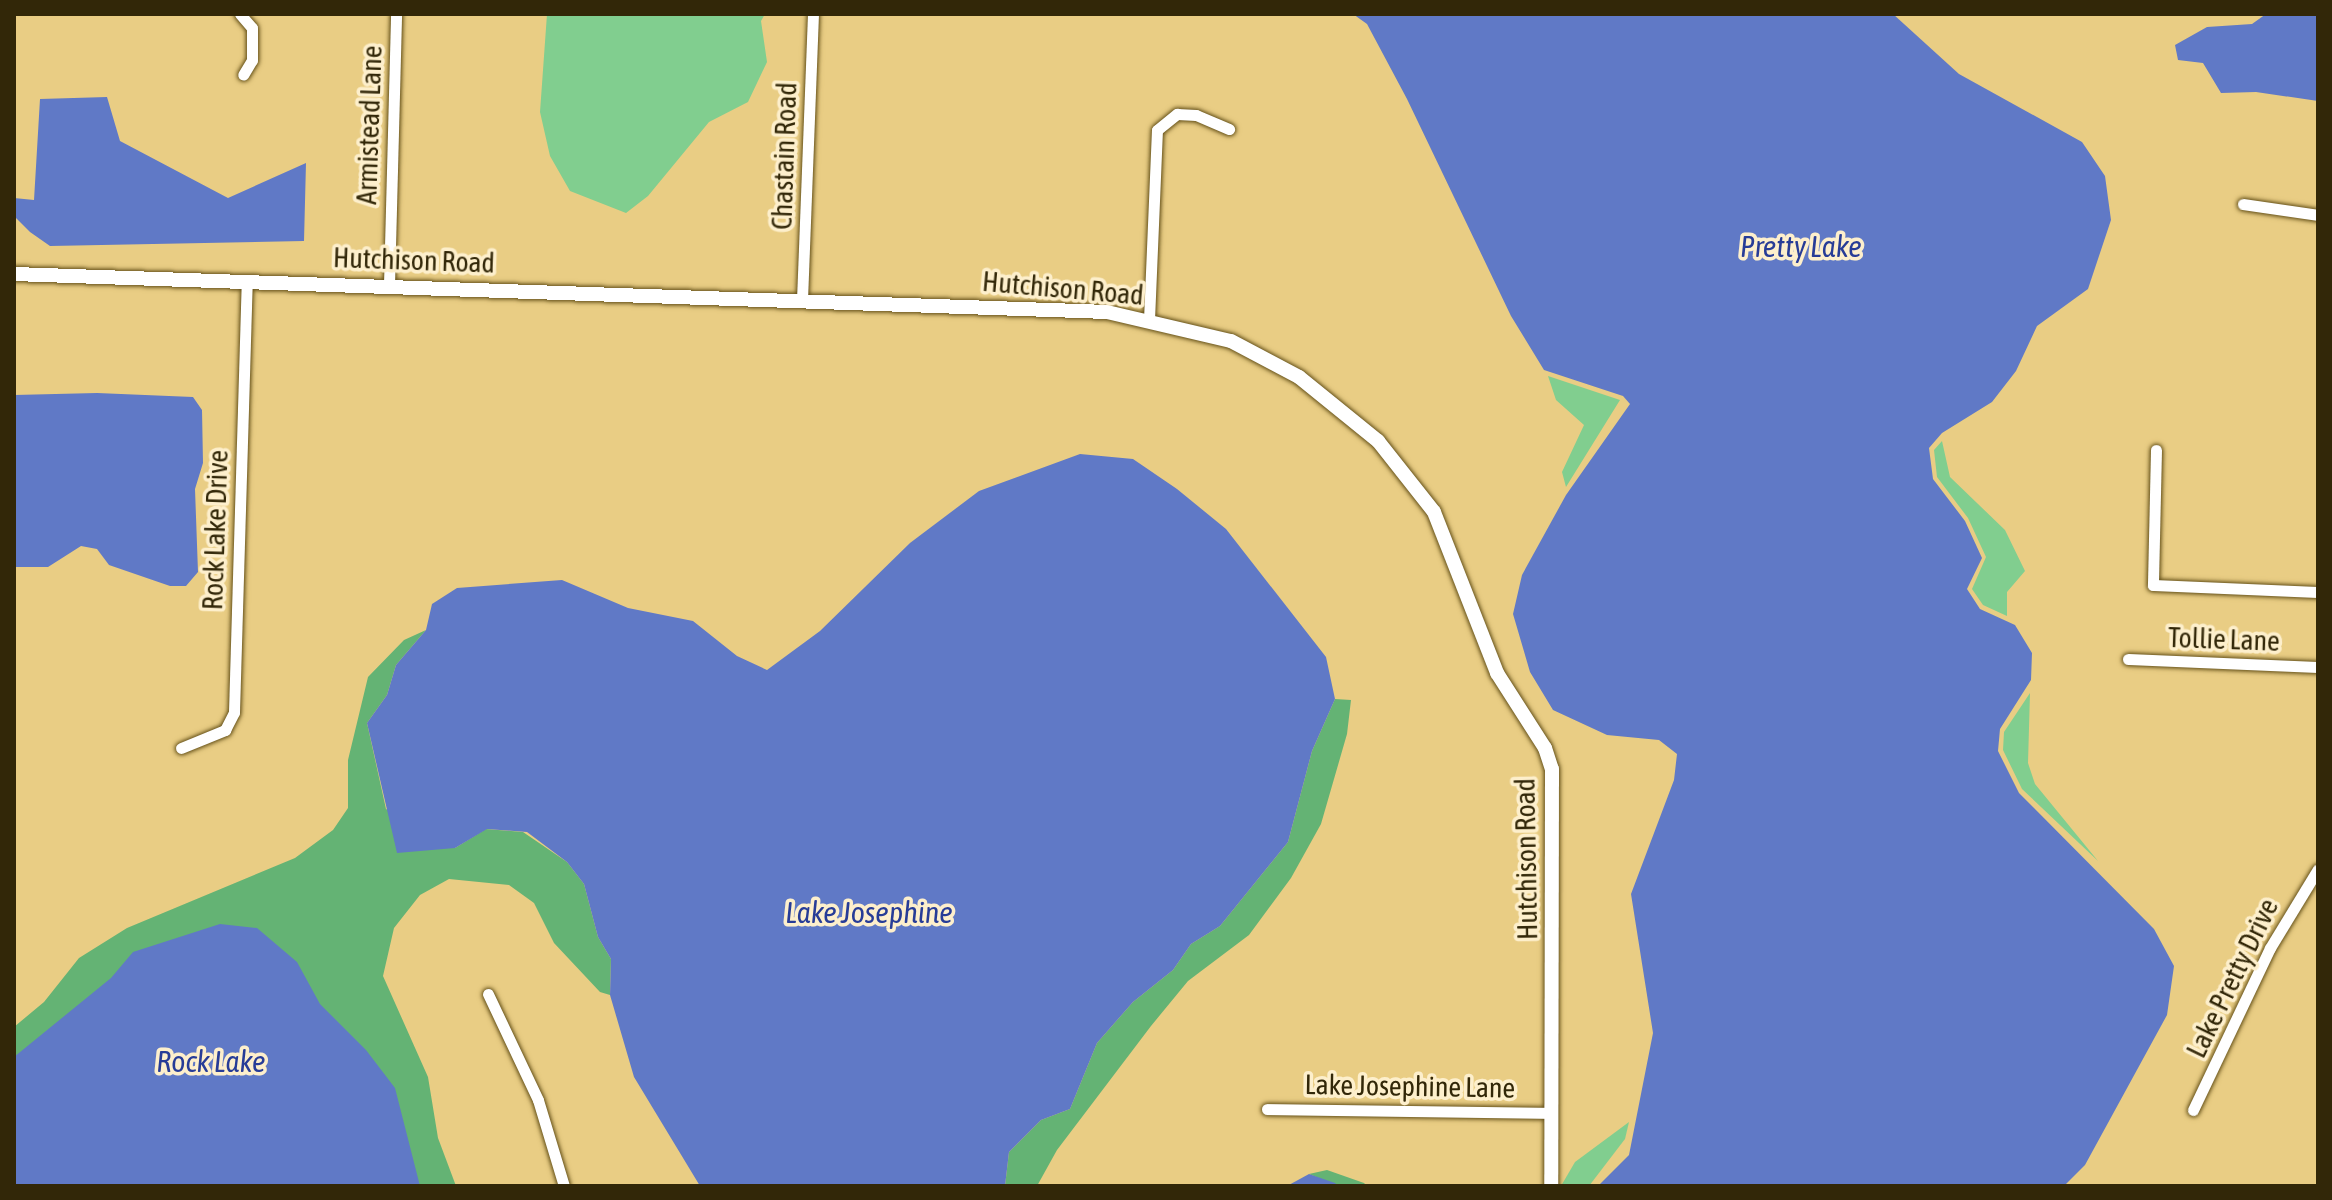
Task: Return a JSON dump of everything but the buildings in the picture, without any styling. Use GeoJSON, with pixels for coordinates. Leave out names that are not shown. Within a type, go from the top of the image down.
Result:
{"type":"FeatureCollection","features":[{"type":"Feature","properties":{"kind":"street"},"geometry":{"type":"LineString","coordinates":[[240,14],[252,28],[252,60],[243,75]]}},
{"type":"Feature","properties":{"kind":"street","name":"Armistead Lane"},"geometry":{"type":"LineString","coordinates":[[389,285],[396,14]]}},
{"type":"Feature","properties":{"kind":"street","name":"Chastain Road"},"geometry":{"type":"LineString","coordinates":[[802,300],[813,14]]}},
{"type":"Feature","properties":{"kind":"street"},"geometry":{"type":"LineString","coordinates":[[1149,320],[1157,130],[1177,114],[1196,115],[1229,129]]}},
{"type":"Feature","properties":{"kind":"street"},"geometry":{"type":"LineString","coordinates":[[2243,204],[2318,215]]}},
{"type":"Feature","properties":{"kind":"street","name":"Hutchison Road"},"geometry":{"type":"LineString","coordinates":[[14,274],[1107,312],[1231,341],[1299,377],[1378,441],[1434,512],[1497,673],[1545,748],[1552,769],[1551,1186]]}},
{"type":"Feature","properties":{"kind":"street","name":"Rock Lake Drive"},"geometry":{"type":"LineString","coordinates":[[181,748],[225,730],[234,712],[247,281]]}},
{"type":"Feature","properties":{"kind":"street"},"geometry":{"type":"LineString","coordinates":[[2156,450],[2153,585],[2318,592]]}},
{"type":"Feature","properties":{"kind":"street","name":"Tollie Lane"},"geometry":{"type":"LineString","coordinates":[[2128,659],[2318,667]]}},
{"type":"Feature","properties":{"kind":"street","name":"Lake Pretty Drive"},"geometry":{"type":"LineString","coordinates":[[2193,1110],[2270,948],[2318,869]]}},
{"type":"Feature","properties":{"kind":"street"},"geometry":{"type":"LineString","coordinates":[[488,994],[538,1100],[564,1186]]}},
{"type":"Feature","properties":{"kind":"street","name":"Lake Josephine Lane"},"geometry":{"type":"LineString","coordinates":[[1267,1109],[1552,1113]]}},
{"type":"Feature","properties":{"kind":"green space"},"geometry":{"type":"Polygon","coordinates":[[[547,14],[765,14],[761,21],[767,62],[748,102],[709,122],[648,196],[626,213],[570,191],[550,156],[540,112],[547,14]]]}},
{"type":"Feature","properties":{"kind":"green space"},"geometry":{"type":"Polygon","coordinates":[[[1548,376],[1620,400],[1566,487],[1562,472],[1584,425],[1556,400],[1548,376]]]}},
{"type":"Feature","properties":{"kind":"green space"},"geometry":{"type":"Polygon","coordinates":[[[1942,441],[1950,477],[2005,530],[2025,571],[2007,592],[2007,616],[1983,605],[1972,589],[1986,557],[1968,518],[1937,477],[1934,450],[1942,441]]]}},
{"type":"Feature","properties":{"kind":"green space"},"geometry":{"type":"Polygon","coordinates":[[[426,630],[396,665],[387,695],[367,723],[386,809],[455,848],[486,829],[523,832],[567,862],[584,884],[598,937],[611,959],[610,995],[600,992],[554,943],[534,903],[509,885],[449,879],[420,895],[394,928],[383,976],[428,1077],[438,1138],[456,1186],[14,1186],[14,1027],[44,1002],[79,958],[127,928],[295,858],[333,830],[348,808],[348,760],[368,677],[404,640],[426,630]]]}},
{"type":"Feature","properties":{"kind":"green space"},"geometry":{"type":"Polygon","coordinates":[[[2030,693],[2028,763],[2035,784],[2098,861],[2022,789],[2003,750],[2004,732],[2030,693]]]}},
{"type":"Feature","properties":{"kind":"green space"},"geometry":{"type":"Polygon","coordinates":[[[1335,699],[1351,700],[1347,734],[1321,824],[1291,878],[1249,935],[1188,981],[1057,1150],[1037,1186],[1005,1186],[1009,1152],[1041,1120],[1070,1109],[1097,1043],[1133,1002],[1173,970],[1191,944],[1220,926],[1288,842],[1312,751],[1335,699]]]}},
{"type":"Feature","properties":{"kind":"green space"},"geometry":{"type":"Polygon","coordinates":[[[1629,1122],[1625,1139],[1589,1186],[1561,1186],[1575,1162],[1629,1122]]]}},
{"type":"Feature","properties":{"kind":"green space"},"geometry":{"type":"Polygon","coordinates":[[[1327,1170],[1367,1186],[1338,1186],[1309,1174],[1327,1170]]]}},
{"type":"Feature","properties":{"kind":"water","name":"Pretty Lake"},"geometry":{"type":"Polygon","coordinates":[[[1353,14],[1893,14],[1959,74],[2082,142],[2105,176],[2111,220],[2088,289],[2037,326],[2016,371],[1992,402],[1942,433],[1929,448],[1933,479],[1965,521],[1982,558],[1967,589],[1980,609],[2015,625],[2032,653],[2031,680],[2000,729],[1998,751],[2019,793],[2154,929],[2174,966],[2167,1015],[2085,1165],[2064,1186],[1598,1186],[1629,1155],[1653,1033],[1631,894],[1674,780],[1677,754],[1659,740],[1607,735],[1553,710],[1530,672],[1513,614],[1522,575],[1566,495],[1630,404],[1623,396],[1544,370],[1511,316],[1407,99],[1367,24],[1353,14]]]}},
{"type":"Feature","properties":{"kind":"water"},"geometry":{"type":"Polygon","coordinates":[[[2266,14],[2318,14],[2318,101],[2256,92],[2221,93],[2203,63],[2178,60],[2175,45],[2207,27],[2252,24],[2266,14]]]}},
{"type":"Feature","properties":{"kind":"water"},"geometry":{"type":"Polygon","coordinates":[[[107,97],[120,141],[228,198],[306,163],[304,241],[50,246],[30,232],[14,216],[14,198],[34,200],[40,99],[107,97]]]}},
{"type":"Feature","properties":{"kind":"water"},"geometry":{"type":"Polygon","coordinates":[[[97,393],[193,397],[202,410],[203,463],[195,489],[198,572],[186,586],[170,586],[109,565],[97,549],[81,546],[48,567],[14,567],[14,395],[97,393]]]}},
{"type":"Feature","properties":{"kind":"water","name":"Lake Josephine"},"geometry":{"type":"Polygon","coordinates":[[[1080,454],[1133,459],[1177,489],[1226,529],[1326,657],[1335,699],[1312,751],[1288,842],[1220,926],[1191,944],[1173,970],[1133,1002],[1097,1043],[1070,1109],[1041,1120],[1009,1152],[1005,1186],[700,1186],[634,1077],[610,995],[611,959],[598,937],[584,884],[567,862],[527,832],[487,829],[455,848],[397,853],[367,723],[387,695],[396,665],[426,630],[432,604],[457,588],[562,580],[628,608],[693,621],[737,656],[767,670],[820,631],[910,543],[979,491],[1080,454]]]}},
{"type":"Feature","properties":{"kind":"water","name":"Rock Lake"},"geometry":{"type":"Polygon","coordinates":[[[220,924],[257,928],[297,962],[320,1004],[366,1050],[395,1088],[420,1186],[14,1186],[14,1057],[111,978],[133,952],[220,924]]]}},
{"type":"Feature","properties":{"kind":"water"},"geometry":{"type":"Polygon","coordinates":[[[1309,1174],[1335,1183],[1338,1186],[1287,1186],[1309,1174]]]}}]}
